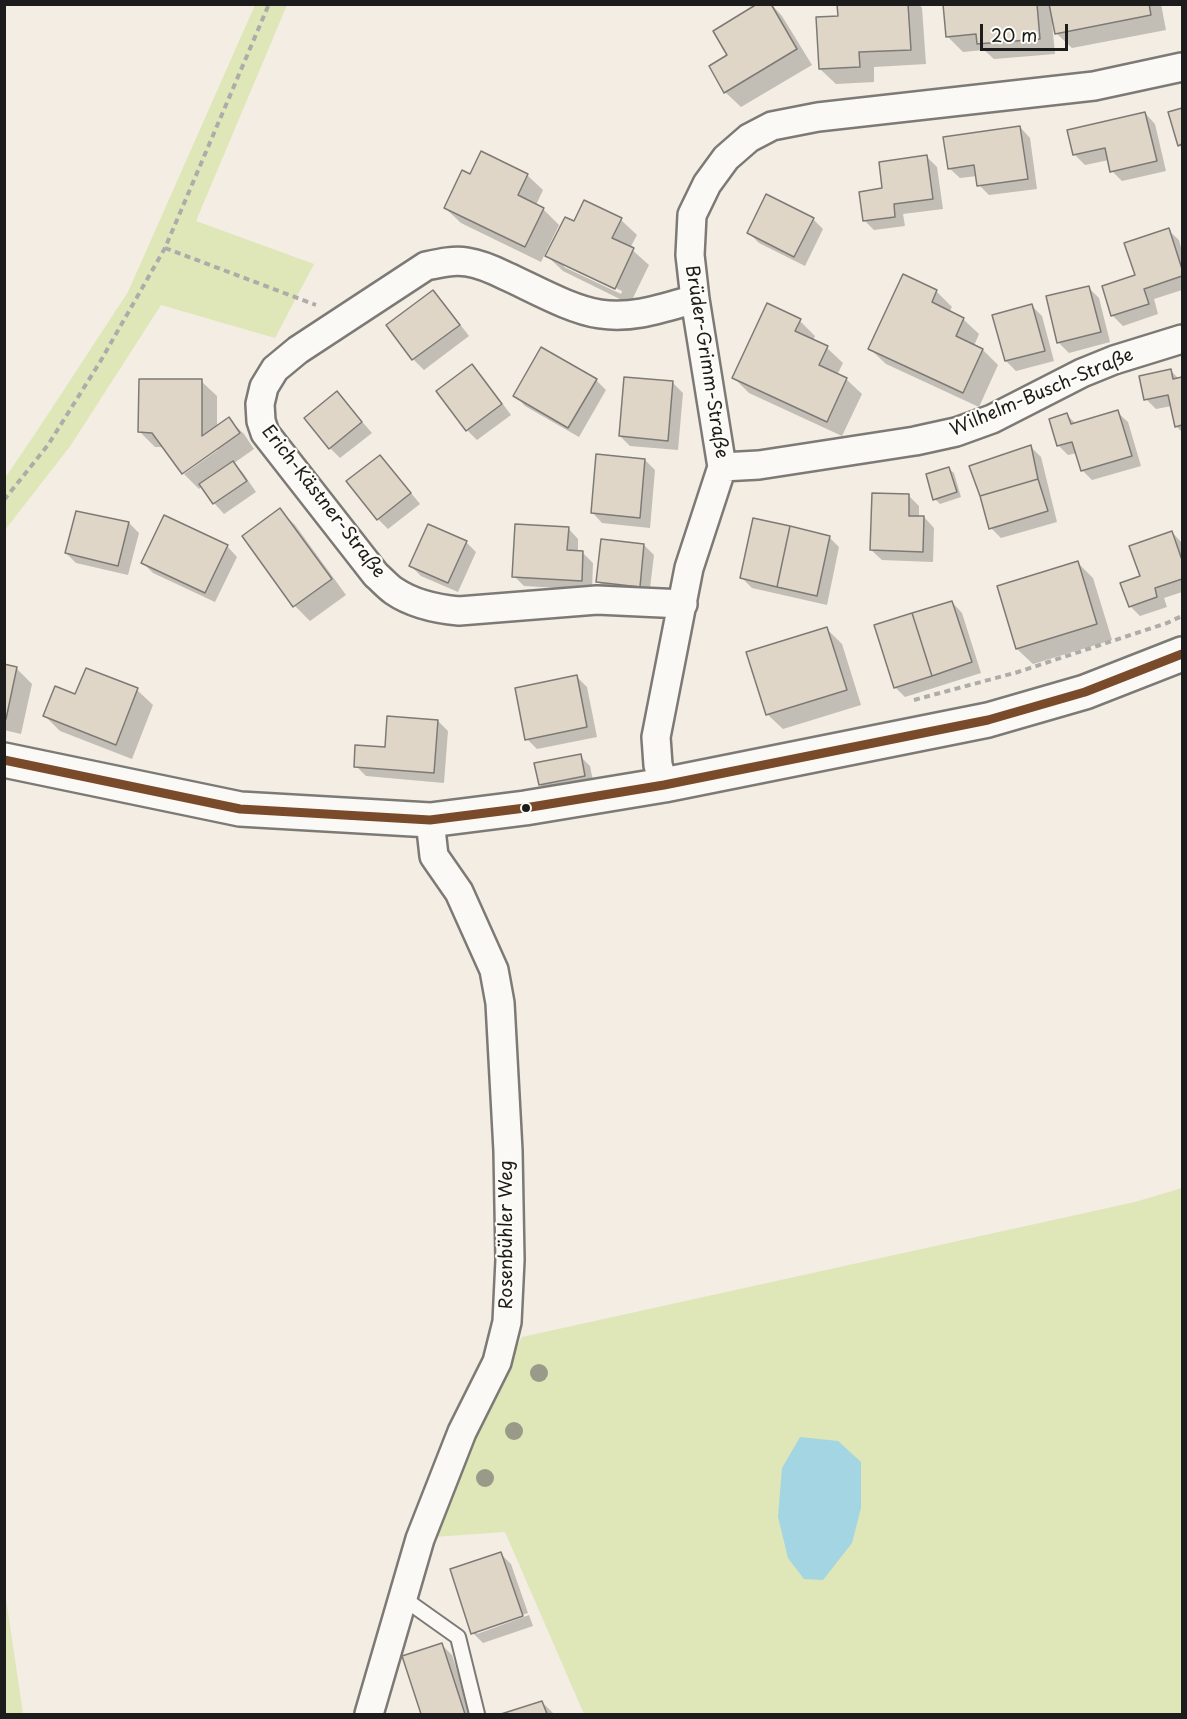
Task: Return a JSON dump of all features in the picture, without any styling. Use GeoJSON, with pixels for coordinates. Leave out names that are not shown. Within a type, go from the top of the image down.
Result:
{"type":"FeatureCollection","features":[{"type":"Feature","properties":{"kind":"street","name":"Brüder-Grimm-Straße"},"geometry":{"type":"LineString","coordinates":[[664,785],[658,765],[656,737],[689,568],[722,467],[695,299],[690,255],[692,215],[708,183],[726,158],[749,138],[772,126],[818,117],[1094,86],[1182,67]]}},
{"type":"Feature","properties":{"kind":"street","name":"Erich-Kästner-Straße"},"geometry":{"type":"LineString","coordinates":[[683,603],[597,600],[459,611],[437,609],[416,602],[394,591],[369,566],[265,433],[261,421],[260,404],[264,387],[275,369],[298,350],[426,266],[447,261],[467,262],[489,268],[579,309],[598,314],[638,315],[695,299]]}},
{"type":"Feature","properties":{"kind":"street","name":"Wilhelm-Busch-Straße"},"geometry":{"type":"LineString","coordinates":[[722,467],[759,465],[915,441],[956,432],[992,419],[1082,373],[1114,360],[1182,339]]}},
{"type":"Feature","properties":{"kind":"street"},"geometry":{"type":"LineString","coordinates":[[4,760],[240,808],[430,820],[525,808],[664,785],[988,720],[1085,692],[1182,654]]}},
{"type":"Feature","properties":{"kind":"street","name":"Rosenbühler Weg"},"geometry":{"type":"LineString","coordinates":[[369,1714],[420,1539],[462,1432],[497,1362],[507,1322],[510,1260],[508,1151],[500,1004],[494,970],[459,892],[434,856],[430,820]]}},
{"type":"Feature","properties":{"kind":"lane"},"geometry":{"type":"LineString","coordinates":[[403,1598],[458,1637],[477,1714]]}},
{"type":"Feature","properties":{"kind":"path"},"geometry":{"type":"LineString","coordinates":[[4,500],[54,436],[100,362],[165,248],[269,4]]}},
{"type":"Feature","properties":{"kind":"path"},"geometry":{"type":"LineString","coordinates":[[165,248],[348,317]]}},
{"type":"Feature","properties":{"kind":"path"},"geometry":{"type":"LineString","coordinates":[[909,701],[1018,672],[1182,616]]}},
{"type":"Feature","properties":{"kind":"green space"},"geometry":{"type":"Polygon","coordinates":[[[255,5],[287,5],[196,221],[314,264],[275,338],[161,305],[71,445],[5,530],[5,478],[128,292],[255,5]]]}},
{"type":"Feature","properties":{"kind":"green space"},"geometry":{"type":"Polygon","coordinates":[[[1182,1188],[1182,1714],[584,1714],[505,1532],[433,1537],[493,1394],[522,1337],[1135,1202],[1182,1188]]]}},
{"type":"Feature","properties":{"kind":"green space"},"geometry":{"type":"Polygon","coordinates":[[[5,1592],[23,1714],[5,1714],[5,1592]]]}},
{"type":"Feature","properties":{"kind":"water"},"geometry":{"type":"Polygon","coordinates":[[[800,1437],[838,1441],[861,1462],[861,1508],[852,1543],[823,1580],[804,1579],[788,1558],[778,1517],[782,1468],[800,1437]]]}},
{"type":"Feature","properties":{"kind":"building"},"geometry":{"type":"Polygon","coordinates":[[[757,4],[771,4],[797,49],[724,93],[709,66],[727,55],[713,31],[757,4]]]}},
{"type":"Feature","properties":{"kind":"building"},"geometry":{"type":"Polygon","coordinates":[[[837,4],[908,4],[911,50],[859,52],[860,67],[819,69],[816,17],[838,16],[837,4]]]}},
{"type":"Feature","properties":{"kind":"building"},"geometry":{"type":"Polygon","coordinates":[[[943,4],[1037,4],[1040,39],[977,44],[976,34],[946,37],[943,4]]]}},
{"type":"Feature","properties":{"kind":"building"},"geometry":{"type":"Polygon","coordinates":[[[1049,4],[1149,4],[1151,15],[1055,34],[1049,4]]]}},
{"type":"Feature","properties":{"kind":"building"},"geometry":{"type":"Polygon","coordinates":[[[1182,108],[1182,144],[1178,146],[1168,112],[1182,108]]]}},
{"type":"Feature","properties":{"kind":"building"},"geometry":{"type":"Polygon","coordinates":[[[1145,112],[1157,161],[1110,172],[1105,148],[1073,155],[1067,130],[1145,112]]]}},
{"type":"Feature","properties":{"kind":"building"},"geometry":{"type":"Polygon","coordinates":[[[1020,126],[1028,179],[977,186],[974,165],[948,169],[943,137],[1020,126]]]}},
{"type":"Feature","properties":{"kind":"building"},"geometry":{"type":"Polygon","coordinates":[[[481,151],[528,174],[518,195],[544,208],[525,247],[444,208],[462,170],[470,174],[481,151]]]}},
{"type":"Feature","properties":{"kind":"building"},"geometry":{"type":"Polygon","coordinates":[[[927,155],[933,199],[894,204],[895,217],[863,221],[859,192],[882,188],[879,162],[927,155]]]}},
{"type":"Feature","properties":{"kind":"building"},"geometry":{"type":"Polygon","coordinates":[[[766,194],[814,218],[794,257],[747,233],[766,194]]]}},
{"type":"Feature","properties":{"kind":"building"},"geometry":{"type":"Polygon","coordinates":[[[584,200],[622,218],[612,238],[634,248],[615,289],[545,256],[565,217],[574,221],[584,200]]]}},
{"type":"Feature","properties":{"kind":"building"},"geometry":{"type":"Polygon","coordinates":[[[1169,228],[1182,269],[1182,276],[1144,289],[1149,304],[1111,316],[1102,286],[1135,275],[1124,243],[1169,228]]]}},
{"type":"Feature","properties":{"kind":"building"},"geometry":{"type":"Polygon","coordinates":[[[903,274],[937,290],[932,302],[964,318],[956,336],[983,349],[963,393],[868,349],[903,274]]]}},
{"type":"Feature","properties":{"kind":"building"},"geometry":{"type":"Polygon","coordinates":[[[1089,286],[1101,332],[1057,343],[1046,296],[1089,286]]]}},
{"type":"Feature","properties":{"kind":"building"},"geometry":{"type":"Polygon","coordinates":[[[433,290],[460,325],[412,360],[386,325],[433,290]]]}},
{"type":"Feature","properties":{"kind":"building"},"geometry":{"type":"Polygon","coordinates":[[[767,303],[801,319],[795,331],[828,346],[819,365],[847,378],[827,422],[732,378],[767,303]]]}},
{"type":"Feature","properties":{"kind":"building"},"geometry":{"type":"Polygon","coordinates":[[[1032,304],[1045,351],[1005,361],[992,315],[1032,304]]]}},
{"type":"Feature","properties":{"kind":"building"},"geometry":{"type":"Polygon","coordinates":[[[541,347],[597,379],[568,428],[513,396],[541,347]]]}},
{"type":"Feature","properties":{"kind":"building"},"geometry":{"type":"Polygon","coordinates":[[[472,364],[502,404],[466,431],[436,391],[472,364]]]}},
{"type":"Feature","properties":{"kind":"building"},"geometry":{"type":"Polygon","coordinates":[[[1171,369],[1173,379],[1182,377],[1182,425],[1175,427],[1168,395],[1144,400],[1139,376],[1171,369]]]}},
{"type":"Feature","properties":{"kind":"building"},"geometry":{"type":"Polygon","coordinates":[[[624,377],[673,381],[668,441],[619,436],[624,377]]]}},
{"type":"Feature","properties":{"kind":"building"},"geometry":{"type":"Polygon","coordinates":[[[139,379],[202,379],[202,436],[229,417],[240,433],[182,474],[152,433],[138,432],[139,379]]]}},
{"type":"Feature","properties":{"kind":"building"},"geometry":{"type":"Polygon","coordinates":[[[337,391],[362,422],[329,449],[304,418],[337,391]]]}},
{"type":"Feature","properties":{"kind":"building"},"geometry":{"type":"Polygon","coordinates":[[[1118,410],[1132,456],[1081,471],[1072,442],[1057,446],[1049,419],[1067,413],[1071,424],[1118,410]]]}},
{"type":"Feature","properties":{"kind":"building"},"geometry":{"type":"Polygon","coordinates":[[[1031,445],[1038,479],[980,496],[969,466],[1031,445]]]}},
{"type":"Feature","properties":{"kind":"building"},"geometry":{"type":"Polygon","coordinates":[[[596,454],[645,459],[640,518],[591,513],[596,454]]]}},
{"type":"Feature","properties":{"kind":"building"},"geometry":{"type":"Polygon","coordinates":[[[380,455],[411,493],[377,520],[346,481],[380,455]]]}},
{"type":"Feature","properties":{"kind":"building"},"geometry":{"type":"Polygon","coordinates":[[[233,461],[247,481],[213,504],[199,484],[233,461]]]}},
{"type":"Feature","properties":{"kind":"building"},"geometry":{"type":"Polygon","coordinates":[[[949,467],[957,492],[933,500],[926,474],[949,467]]]}},
{"type":"Feature","properties":{"kind":"building"},"geometry":{"type":"Polygon","coordinates":[[[1038,479],[1048,511],[989,529],[980,496],[1038,479]]]}},
{"type":"Feature","properties":{"kind":"building"},"geometry":{"type":"Polygon","coordinates":[[[872,493],[909,494],[909,516],[924,516],[923,552],[870,550],[872,493]]]}},
{"type":"Feature","properties":{"kind":"building"},"geometry":{"type":"Polygon","coordinates":[[[280,508],[332,579],[293,607],[242,536],[280,508]]]}},
{"type":"Feature","properties":{"kind":"building"},"geometry":{"type":"Polygon","coordinates":[[[76,511],[129,522],[118,566],[65,553],[76,511]]]}},
{"type":"Feature","properties":{"kind":"building"},"geometry":{"type":"Polygon","coordinates":[[[164,515],[228,545],[205,593],[141,563],[164,515]]]}},
{"type":"Feature","properties":{"kind":"building"},"geometry":{"type":"Polygon","coordinates":[[[753,518],[790,526],[777,587],[740,578],[753,518]]]}},
{"type":"Feature","properties":{"kind":"building"},"geometry":{"type":"Polygon","coordinates":[[[428,524],[467,541],[448,583],[409,566],[428,524]]]}},
{"type":"Feature","properties":{"kind":"building"},"geometry":{"type":"Polygon","coordinates":[[[515,524],[569,527],[567,550],[583,551],[582,581],[512,577],[515,524]]]}},
{"type":"Feature","properties":{"kind":"building"},"geometry":{"type":"Polygon","coordinates":[[[790,526],[830,536],[817,596],[777,587],[790,526]]]}},
{"type":"Feature","properties":{"kind":"building"},"geometry":{"type":"Polygon","coordinates":[[[1172,531],[1182,560],[1182,579],[1155,588],[1157,597],[1129,607],[1120,583],[1140,576],[1129,546],[1172,531]]]}},
{"type":"Feature","properties":{"kind":"building"},"geometry":{"type":"Polygon","coordinates":[[[601,539],[644,544],[640,587],[596,582],[601,539]]]}},
{"type":"Feature","properties":{"kind":"building"},"geometry":{"type":"Polygon","coordinates":[[[1078,561],[1097,624],[1016,649],[997,586],[1078,561]]]}},
{"type":"Feature","properties":{"kind":"building"},"geometry":{"type":"Polygon","coordinates":[[[952,601],[972,662],[932,676],[912,613],[952,601]]]}},
{"type":"Feature","properties":{"kind":"building"},"geometry":{"type":"Polygon","coordinates":[[[912,613],[932,676],[894,688],[874,625],[912,613]]]}},
{"type":"Feature","properties":{"kind":"building"},"geometry":{"type":"Polygon","coordinates":[[[827,627],[847,690],[766,715],[746,652],[827,627]]]}},
{"type":"Feature","properties":{"kind":"building"},"geometry":{"type":"Polygon","coordinates":[[[4,664],[17,667],[6,719],[4,719],[4,664]]]}},
{"type":"Feature","properties":{"kind":"building"},"geometry":{"type":"Polygon","coordinates":[[[86,668],[138,688],[116,745],[43,716],[55,686],[75,694],[86,668]]]}},
{"type":"Feature","properties":{"kind":"building"},"geometry":{"type":"Polygon","coordinates":[[[577,675],[587,727],[525,740],[515,688],[577,675]]]}},
{"type":"Feature","properties":{"kind":"building"},"geometry":{"type":"Polygon","coordinates":[[[387,716],[438,720],[434,773],[354,767],[355,745],[385,747],[387,716]]]}},
{"type":"Feature","properties":{"kind":"building"},"geometry":{"type":"Polygon","coordinates":[[[581,754],[585,776],[539,785],[534,763],[581,754]]]}},
{"type":"Feature","properties":{"kind":"building"},"geometry":{"type":"Polygon","coordinates":[[[501,1552],[523,1616],[471,1634],[450,1569],[501,1552]]]}},
{"type":"Feature","properties":{"kind":"building"},"geometry":{"type":"Polygon","coordinates":[[[442,1643],[465,1714],[421,1714],[402,1656],[442,1643]]]}},
{"type":"Feature","properties":{"kind":"building"},"geometry":{"type":"Polygon","coordinates":[[[542,1701],[547,1714],[501,1714],[542,1701]]]}},
{"type":"Feature","properties":{"kind":"transit line"},"geometry":{"type":"LineString","coordinates":[[4,760],[240,809],[430,820],[525,808],[664,785],[988,720],[1085,692],[1182,654]]}}]}
